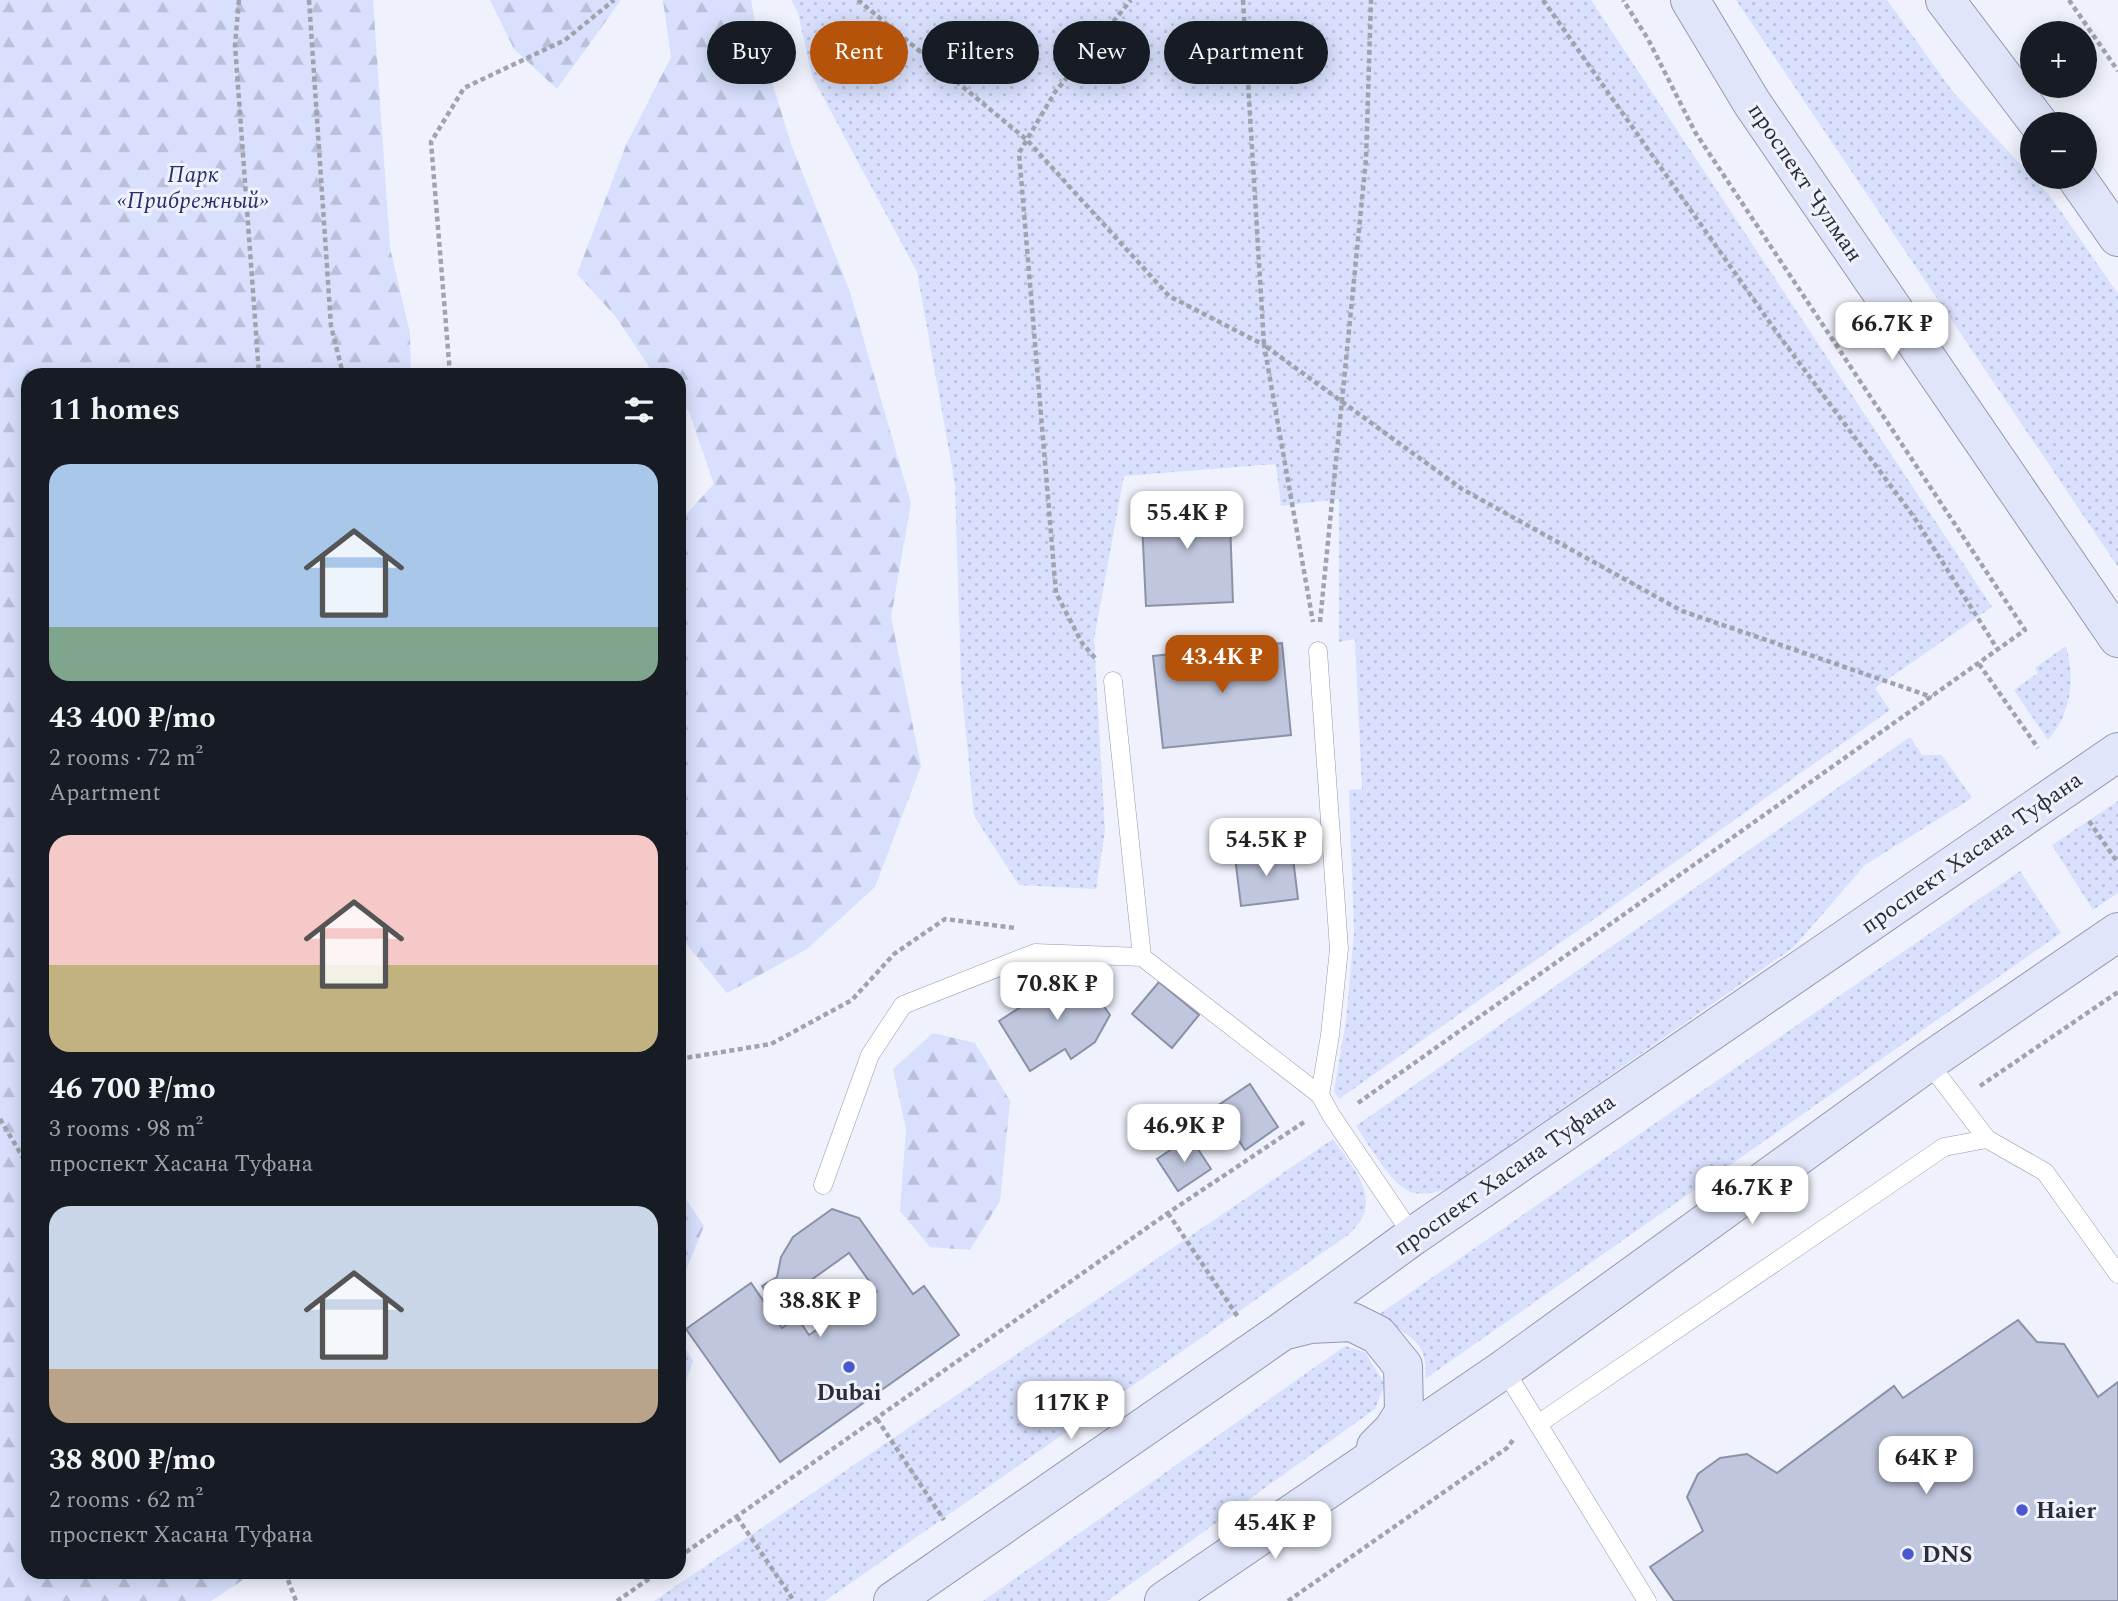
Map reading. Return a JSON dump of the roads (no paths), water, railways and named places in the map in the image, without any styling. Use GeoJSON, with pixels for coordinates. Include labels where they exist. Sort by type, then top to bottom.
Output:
{"type":"FeatureCollection","features":[{"type":"Feature","properties":{"kind":"street","name":"проспект Чулман"},"geometry":{"type":"LineString","coordinates":[[1689,0],[1759,114],[2118,638]]}},
{"type":"Feature","properties":{"kind":"street"},"geometry":{"type":"LineString","coordinates":[[1945,0],[2030,112]]}},
{"type":"Feature","properties":{"kind":"street"},"geometry":{"type":"LineString","coordinates":[[2084,189],[2118,237]]}},
{"type":"Feature","properties":{"kind":"street","name":"проспект Хасана Туфана"},"geometry":{"type":"LineString","coordinates":[[893,1601],[1272,1339],[1413,1236],[2118,752]]}},
{"type":"Feature","properties":{"kind":"street"},"geometry":{"type":"LineString","coordinates":[[1164,1601],[1504,1369],[1927,1062],[2118,932]]}},
{"type":"Feature","properties":{"kind":"street"},"geometry":{"type":"LineString","coordinates":[[1272,1339],[1310,1324],[1352,1322],[1378,1335],[1403,1366],[1404,1412],[1393,1430],[1353,1471]]}},
{"type":"Feature","properties":{"kind":"lane"},"geometry":{"type":"LineString","coordinates":[[1318,651],[1339,950],[1330,1035],[1320,1095]]}},
{"type":"Feature","properties":{"kind":"lane"},"geometry":{"type":"LineString","coordinates":[[1113,681],[1142,957]]}},
{"type":"Feature","properties":{"kind":"lane"},"geometry":{"type":"LineString","coordinates":[[823,1185],[870,1055],[903,1005],[1035,953],[1142,957],[1320,1095],[1413,1236]]}},
{"type":"Feature","properties":{"kind":"lane"},"geometry":{"type":"LineString","coordinates":[[1927,1062],[1987,1139],[2045,1172],[2118,1274]]}},
{"type":"Feature","properties":{"kind":"lane"},"geometry":{"type":"LineString","coordinates":[[1538,1424],[1944,1147],[1987,1139]]}},
{"type":"Feature","properties":{"kind":"lane"},"geometry":{"type":"LineString","coordinates":[[1504,1369],[1647,1601]]}},
{"type":"Feature","properties":{"kind":"place","name":"Dubai"},"geometry":{"type":"Point","coordinates":[849,1367]}},
{"type":"Feature","properties":{"kind":"place","name":"Haier"},"geometry":{"type":"Point","coordinates":[2022,1510]}},
{"type":"Feature","properties":{"kind":"place","name":"DNS"},"geometry":{"type":"Point","coordinates":[1908,1554]}},
{"type":"Feature","properties":{"kind":"park label","name":"Парк «Прибрежный»"},"geometry":{"type":"Point","coordinates":[193,187]}}]}
